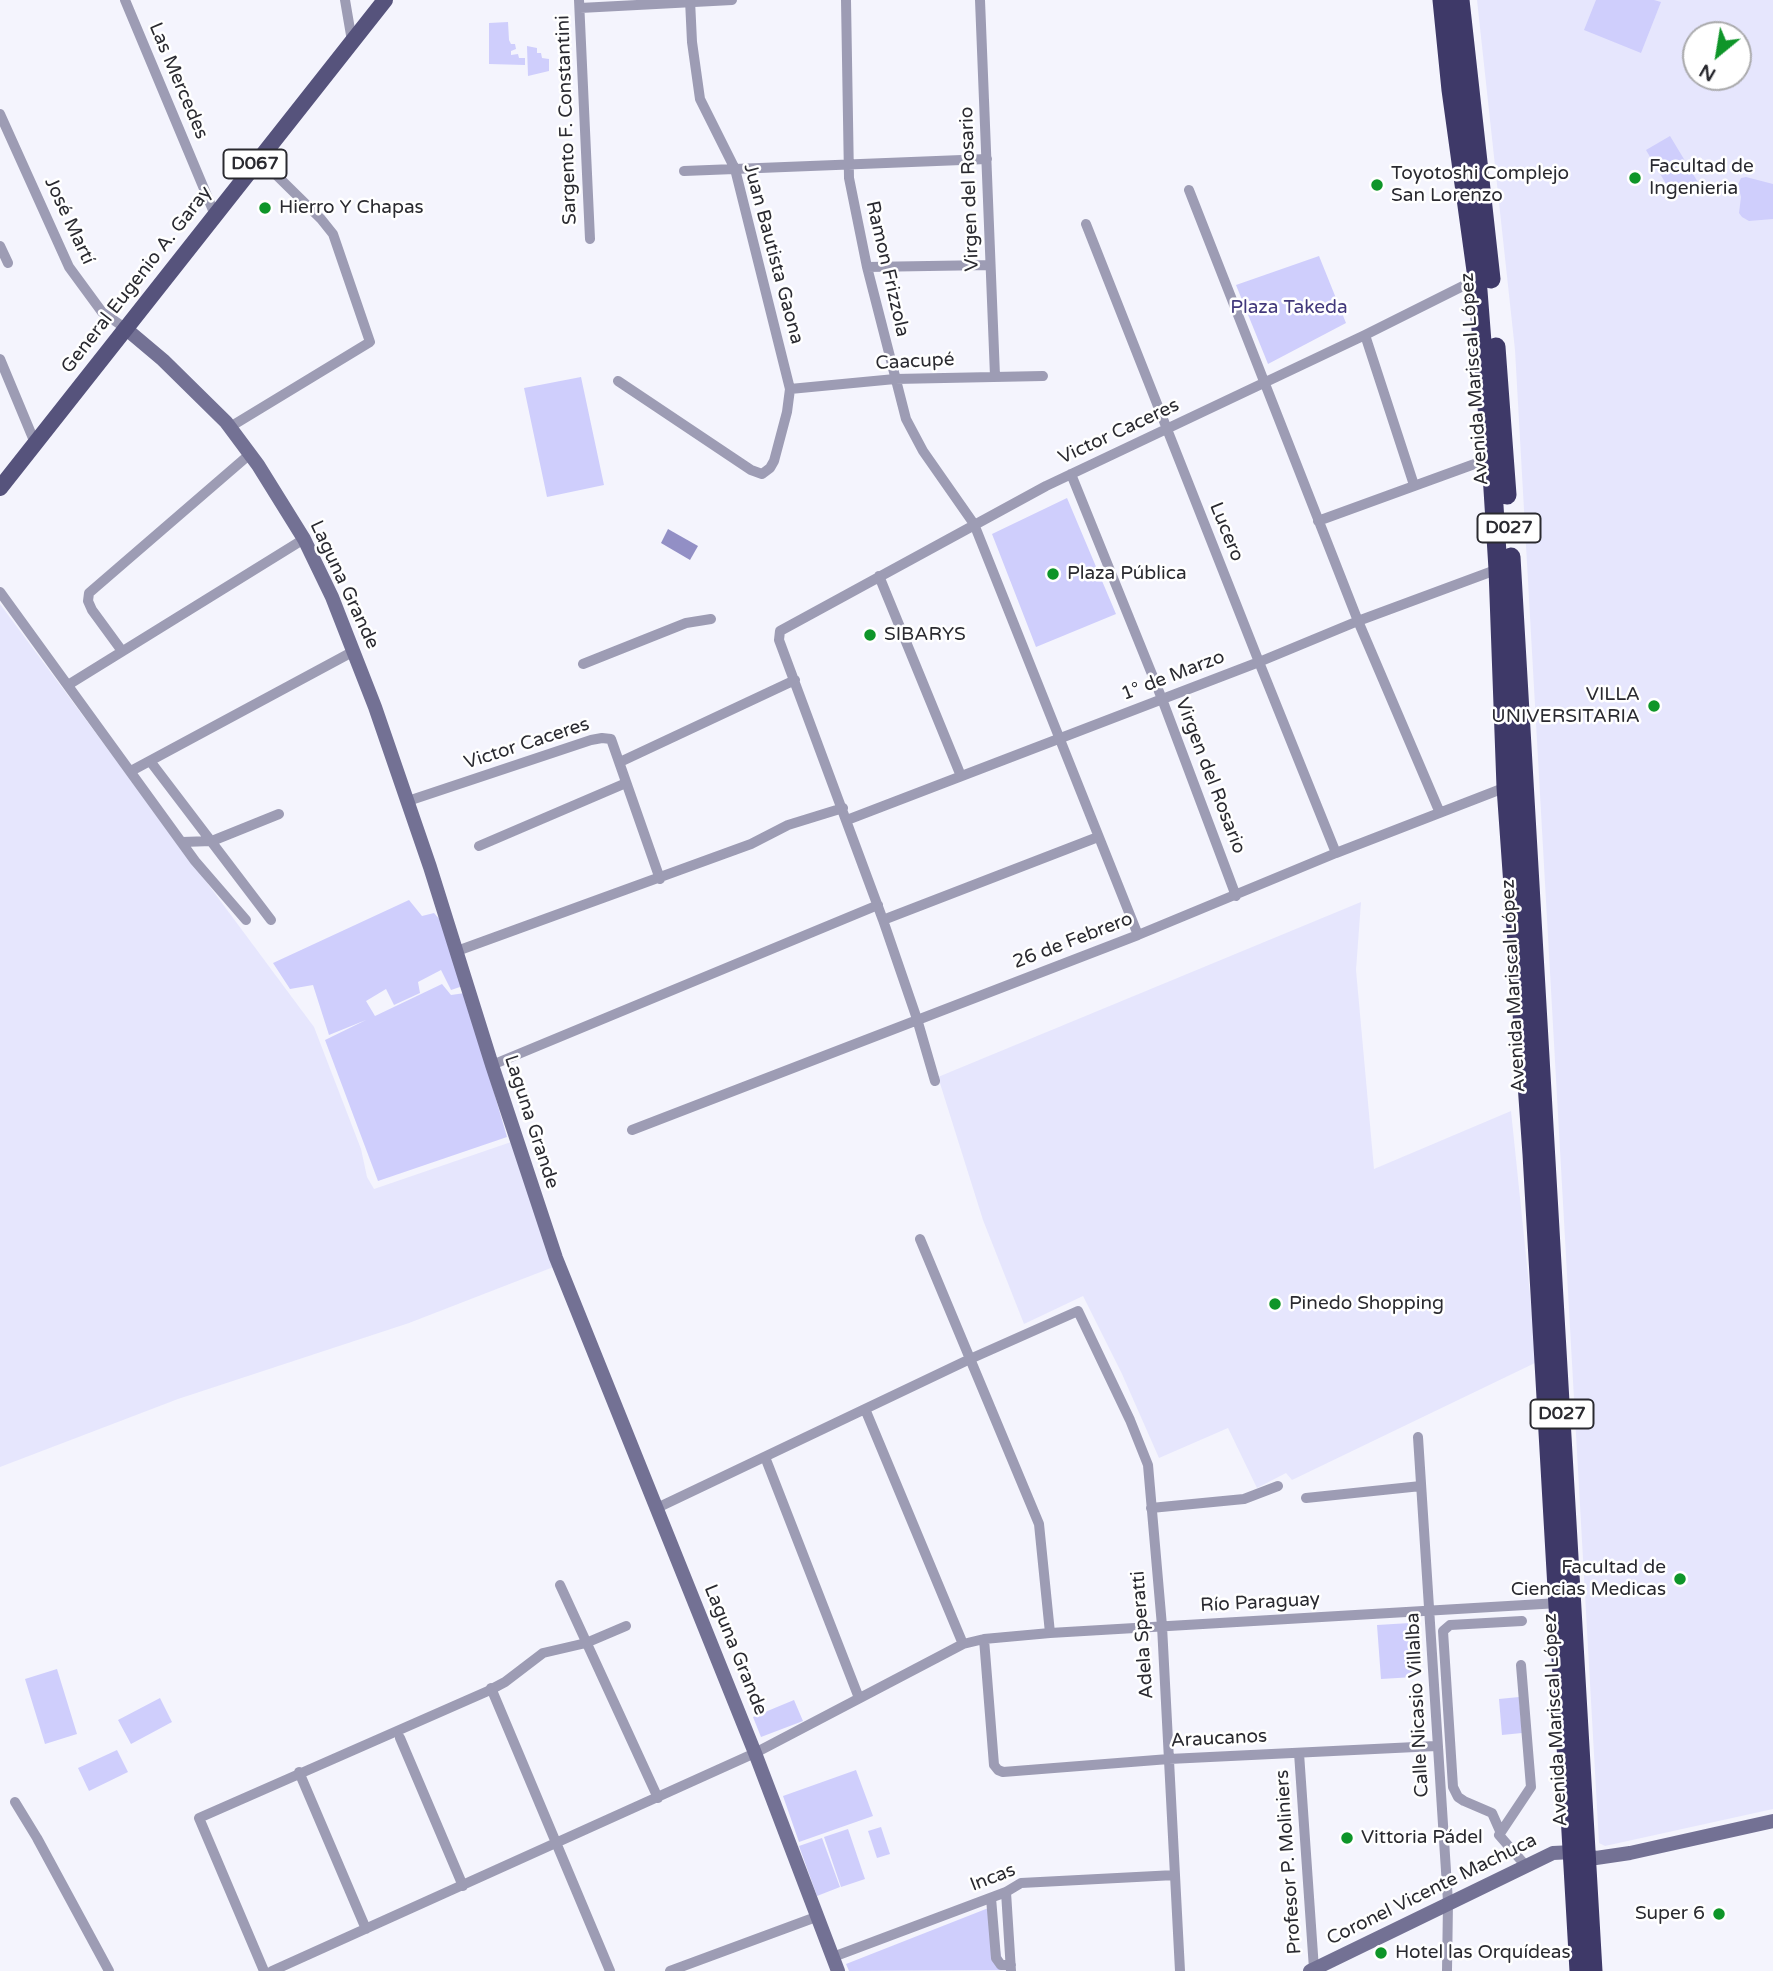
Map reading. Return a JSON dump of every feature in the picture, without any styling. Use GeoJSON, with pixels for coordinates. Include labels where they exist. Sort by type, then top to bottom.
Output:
{"type":"FeatureCollection","features":[{"type":"Feature","properties":{"kind":"highway","name":"D027"},"geometry":{"type":"LineString","coordinates":[[1442,0],[1451,90],[1484,277],[1491,458],[1505,568]]}},
{"type":"Feature","properties":{"kind":"highway","name":"Avenida Mariscal López"},"geometry":{"type":"LineString","coordinates":[[1460,0],[1505,568],[1515,784],[1580,1854],[1579,1971]]}},
{"type":"Feature","properties":{"kind":"highway","name":"D027"},"geometry":{"type":"LineString","coordinates":[[1515,784],[1534,1179],[1559,1603]]}},
{"type":"Feature","properties":{"kind":"highway"},"geometry":{"type":"LineString","coordinates":[[1532,1229],[1531,1189],[1534,1179]]}},
{"type":"Feature","properties":{"kind":"highway","name":"Avenida Mariscal López"},"geometry":{"type":"LineString","coordinates":[[1559,1603],[1580,1854],[1593,1971]]}},
{"type":"Feature","properties":{"kind":"main road","name":"General Eugenio A. Garay"},"geometry":{"type":"LineString","coordinates":[[0,488],[385,0]]}},
{"type":"Feature","properties":{"kind":"main road","name":"Laguna Grande"},"geometry":{"type":"LineString","coordinates":[[125,328],[198,393],[230,427],[250,454],[304,539],[354,651],[408,802],[556,1258],[755,1753],[836,1964]]}},
{"type":"Feature","properties":{"kind":"main road","name":"Coronel Vicente Machuca"},"geometry":{"type":"LineString","coordinates":[[1312,1970],[1553,1853],[1630,1853],[1773,1821]]}},
{"type":"Feature","properties":{"kind":"street","name":"Las Mercedes"},"geometry":{"type":"LineString","coordinates":[[125,0],[215,215]]}},
{"type":"Feature","properties":{"kind":"street"},"geometry":{"type":"LineString","coordinates":[[345,0],[352,41]]}},
{"type":"Feature","properties":{"kind":"street"},"geometry":{"type":"LineString","coordinates":[[580,4],[732,0]]}},
{"type":"Feature","properties":{"kind":"street","name":"Ramon Frizzola"},"geometry":{"type":"LineString","coordinates":[[846,0],[848,164],[856,222],[906,419],[923,451],[974,524],[1138,935]]}},
{"type":"Feature","properties":{"kind":"street","name":"Virgen del Rosario"},"geometry":{"type":"LineString","coordinates":[[980,0],[995,376]]}},
{"type":"Feature","properties":{"kind":"street","name":"Juan Bautista Gaona"},"geometry":{"type":"LineString","coordinates":[[618,381],[740,464],[762,474],[774,461],[790,389],[735,169],[700,99],[692,42],[690,1]]}},
{"type":"Feature","properties":{"kind":"street","name":"Sargento F. Constantini"},"geometry":{"type":"LineString","coordinates":[[580,4],[590,239]]}},
{"type":"Feature","properties":{"kind":"street","name":"José Martí"},"geometry":{"type":"LineString","coordinates":[[0,114],[69,267],[102,312],[125,328]]}},
{"type":"Feature","properties":{"kind":"street"},"geometry":{"type":"LineString","coordinates":[[230,427],[370,342],[333,234],[260,159]]}},
{"type":"Feature","properties":{"kind":"street"},"geometry":{"type":"LineString","coordinates":[[684,171],[987,159]]}},
{"type":"Feature","properties":{"kind":"street"},"geometry":{"type":"LineString","coordinates":[[1189,190],[1358,621],[1440,813]]}},
{"type":"Feature","properties":{"kind":"street","name":"Lucero"},"geometry":{"type":"LineString","coordinates":[[1086,224],[1336,853]]}},
{"type":"Feature","properties":{"kind":"street"},"geometry":{"type":"LineString","coordinates":[[0,246],[8,263]]}},
{"type":"Feature","properties":{"kind":"street"},"geometry":{"type":"LineString","coordinates":[[867,267],[990,265]]}},
{"type":"Feature","properties":{"kind":"street","name":"Victor Caceres"},"geometry":{"type":"LineString","coordinates":[[795,680],[779,640],[780,631],[785,626],[1071,474],[1484,277]]}},
{"type":"Feature","properties":{"kind":"street"},"geometry":{"type":"LineString","coordinates":[[1365,335],[1414,485]]}},
{"type":"Feature","properties":{"kind":"street"},"geometry":{"type":"LineString","coordinates":[[0,359],[35,443]]}},
{"type":"Feature","properties":{"kind":"street","name":"Caacupé"},"geometry":{"type":"LineString","coordinates":[[790,389],[895,379],[1043,376]]}},
{"type":"Feature","properties":{"kind":"street"},"geometry":{"type":"LineString","coordinates":[[122,651],[92,610],[87,597],[89,593],[250,454]]}},
{"type":"Feature","properties":{"kind":"street"},"geometry":{"type":"LineString","coordinates":[[1318,521],[1491,458]]}},
{"type":"Feature","properties":{"kind":"street","name":"Virgen del Rosario"},"geometry":{"type":"LineString","coordinates":[[1071,474],[1162,699],[1236,895]]}},
{"type":"Feature","properties":{"kind":"street"},"geometry":{"type":"LineString","coordinates":[[68,685],[304,539]]}},
{"type":"Feature","properties":{"kind":"street","name":"1° de Marzo"},"geometry":{"type":"LineString","coordinates":[[847,820],[1259,662],[1358,621],[1505,568]]}},
{"type":"Feature","properties":{"kind":"street"},"geometry":{"type":"LineString","coordinates":[[879,576],[961,776]]}},
{"type":"Feature","properties":{"kind":"street"},"geometry":{"type":"LineString","coordinates":[[0,592],[182,842],[246,920]]}},
{"type":"Feature","properties":{"kind":"street"},"geometry":{"type":"LineString","coordinates":[[583,664],[686,623],[711,619]]}},
{"type":"Feature","properties":{"kind":"street"},"geometry":{"type":"LineString","coordinates":[[131,771],[354,651]]}},
{"type":"Feature","properties":{"kind":"street"},"geometry":{"type":"LineString","coordinates":[[660,879],[620,762],[795,680],[878,905],[935,1081]]}},
{"type":"Feature","properties":{"kind":"street","name":"Victor Caceres"},"geometry":{"type":"LineString","coordinates":[[408,802],[591,740],[611,739],[620,762]]}},
{"type":"Feature","properties":{"kind":"street"},"geometry":{"type":"LineString","coordinates":[[150,761],[271,920]]}},
{"type":"Feature","properties":{"kind":"street"},"geometry":{"type":"LineString","coordinates":[[480,846],[626,783]]}},
{"type":"Feature","properties":{"kind":"street","name":"26 de Febrero"},"geometry":{"type":"LineString","coordinates":[[632,1130],[1138,935],[1336,853],[1515,784]]}},
{"type":"Feature","properties":{"kind":"street"},"geometry":{"type":"LineString","coordinates":[[457,951],[660,879],[751,844],[788,825],[843,808]]}},
{"type":"Feature","properties":{"kind":"street"},"geometry":{"type":"LineString","coordinates":[[182,842],[212,841],[279,814]]}},
{"type":"Feature","properties":{"kind":"street"},"geometry":{"type":"LineString","coordinates":[[883,920],[1098,837]]}},
{"type":"Feature","properties":{"kind":"street"},"geometry":{"type":"LineString","coordinates":[[492,1065],[878,905]]}},
{"type":"Feature","properties":{"kind":"street"},"geometry":{"type":"LineString","coordinates":[[920,1239],[1039,1524],[1050,1633]]}},
{"type":"Feature","properties":{"kind":"street","name":"Adela Speratti"},"geometry":{"type":"LineString","coordinates":[[970,1359],[1078,1311],[1133,1426],[1148,1465],[1162,1626],[1180,1971]]}},
{"type":"Feature","properties":{"kind":"street"},"geometry":{"type":"LineString","coordinates":[[657,1508],[970,1359]]}},
{"type":"Feature","properties":{"kind":"street"},"geometry":{"type":"LineString","coordinates":[[865,1409],[963,1644]]}},
{"type":"Feature","properties":{"kind":"street","name":"Calle Nicasio Villalba"},"geometry":{"type":"LineString","coordinates":[[1418,1437],[1448,1902],[1447,1971]]}},
{"type":"Feature","properties":{"kind":"street"},"geometry":{"type":"LineString","coordinates":[[765,1457],[859,1698]]}},
{"type":"Feature","properties":{"kind":"street"},"geometry":{"type":"LineString","coordinates":[[1151,1508],[1244,1499],[1278,1486]]}},
{"type":"Feature","properties":{"kind":"street"},"geometry":{"type":"LineString","coordinates":[[1306,1497],[1421,1486]]}},
{"type":"Feature","properties":{"kind":"street"},"geometry":{"type":"LineString","coordinates":[[560,1585],[658,1798]]}},
{"type":"Feature","properties":{"kind":"street","name":"Río Paraguay"},"geometry":{"type":"LineString","coordinates":[[272,1971],[755,1753],[963,1644],[984,1639],[1050,1633],[1559,1603]]}},
{"type":"Feature","properties":{"kind":"street"},"geometry":{"type":"LineString","coordinates":[[1522,1621],[1450,1625],[1443,1631],[1453,1787],[1458,1797],[1492,1813],[1500,1831],[1500,1838],[1518,1854],[1526,1866]]}},
{"type":"Feature","properties":{"kind":"street"},"geometry":{"type":"LineString","coordinates":[[264,1971],[200,1818],[505,1682],[543,1653],[586,1643],[626,1626]]}},
{"type":"Feature","properties":{"kind":"street","name":"Araucanos"},"geometry":{"type":"LineString","coordinates":[[984,1639],[994,1765],[1003,1772],[1169,1759],[1436,1746]]}},
{"type":"Feature","properties":{"kind":"street"},"geometry":{"type":"LineString","coordinates":[[1500,1831],[1531,1787],[1521,1665]]}},
{"type":"Feature","properties":{"kind":"street"},"geometry":{"type":"LineString","coordinates":[[491,1688],[610,1971]]}},
{"type":"Feature","properties":{"kind":"street"},"geometry":{"type":"LineString","coordinates":[[400,1738],[463,1886]]}},
{"type":"Feature","properties":{"kind":"street","name":"Profesor P. Moliniers"},"geometry":{"type":"LineString","coordinates":[[1299,1753],[1312,1970]]}},
{"type":"Feature","properties":{"kind":"street"},"geometry":{"type":"LineString","coordinates":[[299,1772],[366,1929]]}},
{"type":"Feature","properties":{"kind":"street"},"geometry":{"type":"LineString","coordinates":[[15,1802],[109,1971]]}},
{"type":"Feature","properties":{"kind":"street","name":"Incas"},"geometry":{"type":"LineString","coordinates":[[836,1964],[1006,1892],[1021,1882],[1175,1875]]}},
{"type":"Feature","properties":{"kind":"street"},"geometry":{"type":"LineString","coordinates":[[991,1898],[996,1958],[1001,1965],[1011,1968],[1006,1892]]}},
{"type":"Feature","properties":{"kind":"street"},"geometry":{"type":"LineString","coordinates":[[670,1971],[816,1917]]}},
{"type":"Feature","properties":{"kind":"shaded area","name":"VILLA UNIVERSITARIA"},"geometry":{"type":"Polygon","coordinates":[[[1477,0],[1773,0],[1773,1809],[1605,1846],[1599,1843],[1515,350],[1477,0]]]}},
{"type":"Feature","properties":{"kind":"shaded area"},"geometry":{"type":"Polygon","coordinates":[[[668,529],[698,546],[690,560],[661,543],[668,529]]]}},
{"type":"Feature","properties":{"kind":"shaded area"},"geometry":{"type":"Polygon","coordinates":[[[0,604],[314,1027],[361,1149],[367,1177],[374,1189],[517,1140],[556,1266],[409,1323],[178,1399],[0,1467],[0,604]]]}},
{"type":"Feature","properties":{"kind":"shaded area"},"geometry":{"type":"Polygon","coordinates":[[[1361,902],[1356,970],[1374,1169],[1511,1111],[1537,1362],[1292,1480],[1286,1473],[1257,1488],[1228,1428],[1159,1458],[1122,1374],[1083,1296],[1024,1324],[983,1220],[938,1077],[1361,902]]]}},
{"type":"Feature","properties":{"kind":"green space"},"geometry":{"type":"Polygon","coordinates":[[[1596,0],[1661,2],[1641,53],[1584,30],[1596,0]]]}},
{"type":"Feature","properties":{"kind":"green space"},"geometry":{"type":"Polygon","coordinates":[[[508,22],[509,40],[511,44],[515,44],[516,49],[511,51],[511,55],[518,54],[519,58],[525,58],[525,65],[489,64],[489,23],[508,22]]]}},
{"type":"Feature","properties":{"kind":"green space"},"geometry":{"type":"Polygon","coordinates":[[[527,46],[537,48],[537,53],[541,53],[542,58],[549,59],[549,71],[528,76],[527,46]]]}},
{"type":"Feature","properties":{"kind":"green space"},"geometry":{"type":"Polygon","coordinates":[[[1670,136],[1699,184],[1675,199],[1646,150],[1670,136]]]}},
{"type":"Feature","properties":{"kind":"green space"},"geometry":{"type":"Polygon","coordinates":[[[1741,178],[1773,184],[1773,219],[1749,221],[1739,213],[1741,197],[1738,185],[1741,178]]]}},
{"type":"Feature","properties":{"kind":"green space","name":"Plaza Takeda"},"geometry":{"type":"Polygon","coordinates":[[[1319,256],[1346,323],[1268,364],[1236,285],[1319,256]]]}},
{"type":"Feature","properties":{"kind":"green space"},"geometry":{"type":"Polygon","coordinates":[[[581,377],[604,485],[547,497],[524,388],[581,377]]]}},
{"type":"Feature","properties":{"kind":"green space","name":"Plaza Pública"},"geometry":{"type":"Polygon","coordinates":[[[1067,498],[1116,614],[1036,647],[992,534],[1067,498]]]}},
{"type":"Feature","properties":{"kind":"green space"},"geometry":{"type":"Polygon","coordinates":[[[409,900],[422,916],[434,913],[443,923],[463,986],[451,990],[441,970],[418,982],[420,993],[394,1005],[386,989],[366,1001],[375,1016],[442,984],[451,995],[465,993],[507,1137],[378,1181],[325,1040],[366,1020],[329,1035],[313,985],[290,989],[273,963],[409,900]]]}},
{"type":"Feature","properties":{"kind":"green space"},"geometry":{"type":"Polygon","coordinates":[[[1410,1623],[1414,1677],[1381,1679],[1377,1625],[1410,1623]]]}},
{"type":"Feature","properties":{"kind":"green space"},"geometry":{"type":"Polygon","coordinates":[[[57,1669],[77,1734],[45,1744],[25,1679],[57,1669]]]}},
{"type":"Feature","properties":{"kind":"green space"},"geometry":{"type":"Polygon","coordinates":[[[1519,1697],[1522,1733],[1502,1735],[1499,1699],[1519,1697]]]}},
{"type":"Feature","properties":{"kind":"green space"},"geometry":{"type":"Polygon","coordinates":[[[160,1698],[172,1722],[131,1744],[118,1720],[160,1698]]]}},
{"type":"Feature","properties":{"kind":"green space"},"geometry":{"type":"Polygon","coordinates":[[[794,1700],[803,1721],[761,1737],[753,1717],[794,1700]]]}},
{"type":"Feature","properties":{"kind":"green space"},"geometry":{"type":"Polygon","coordinates":[[[117,1750],[128,1772],[89,1791],[78,1768],[117,1750]]]}},
{"type":"Feature","properties":{"kind":"green space"},"geometry":{"type":"Polygon","coordinates":[[[856,1770],[873,1816],[799,1842],[783,1796],[856,1770]]]}},
{"type":"Feature","properties":{"kind":"green space"},"geometry":{"type":"Polygon","coordinates":[[[881,1827],[890,1854],[877,1858],[868,1831],[881,1827]]]}},
{"type":"Feature","properties":{"kind":"green space"},"geometry":{"type":"Polygon","coordinates":[[[848,1829],[865,1879],[841,1887],[824,1837],[848,1829]]]}},
{"type":"Feature","properties":{"kind":"green space"},"geometry":{"type":"Polygon","coordinates":[[[822,1838],[840,1887],[817,1896],[799,1846],[822,1838]]]}},
{"type":"Feature","properties":{"kind":"green space"},"geometry":{"type":"Polygon","coordinates":[[[991,1907],[1004,1970],[849,1971],[846,1964],[991,1907]]]}},
{"type":"Feature","properties":{"kind":"place","name":"Facultad de Ingenieria"},"geometry":{"type":"Point","coordinates":[1635,178]}},
{"type":"Feature","properties":{"kind":"place","name":"Toyotoshi Complejo San Lorenzo"},"geometry":{"type":"Point","coordinates":[1377,185]}},
{"type":"Feature","properties":{"kind":"place","name":"Hierro Y Chapas"},"geometry":{"type":"Point","coordinates":[265,208]}},
{"type":"Feature","properties":{"kind":"place","name":"Plaza Pública"},"geometry":{"type":"Point","coordinates":[1053,574]}},
{"type":"Feature","properties":{"kind":"place","name":"SIBARYS"},"geometry":{"type":"Point","coordinates":[870,635]}},
{"type":"Feature","properties":{"kind":"place","name":"VILLA UNIVERSITARIA"},"geometry":{"type":"Point","coordinates":[1654,706]}},
{"type":"Feature","properties":{"kind":"place","name":"Pinedo Shopping"},"geometry":{"type":"Point","coordinates":[1275,1304]}},
{"type":"Feature","properties":{"kind":"place","name":"Facultad de Ciencias Medicas"},"geometry":{"type":"Point","coordinates":[1680,1579]}},
{"type":"Feature","properties":{"kind":"place","name":"Vittoria Pádel"},"geometry":{"type":"Point","coordinates":[1347,1838]}},
{"type":"Feature","properties":{"kind":"place","name":"Super 6"},"geometry":{"type":"Point","coordinates":[1719,1914]}},
{"type":"Feature","properties":{"kind":"place","name":"Hotel las Orquídeas"},"geometry":{"type":"Point","coordinates":[1381,1953]}}]}
